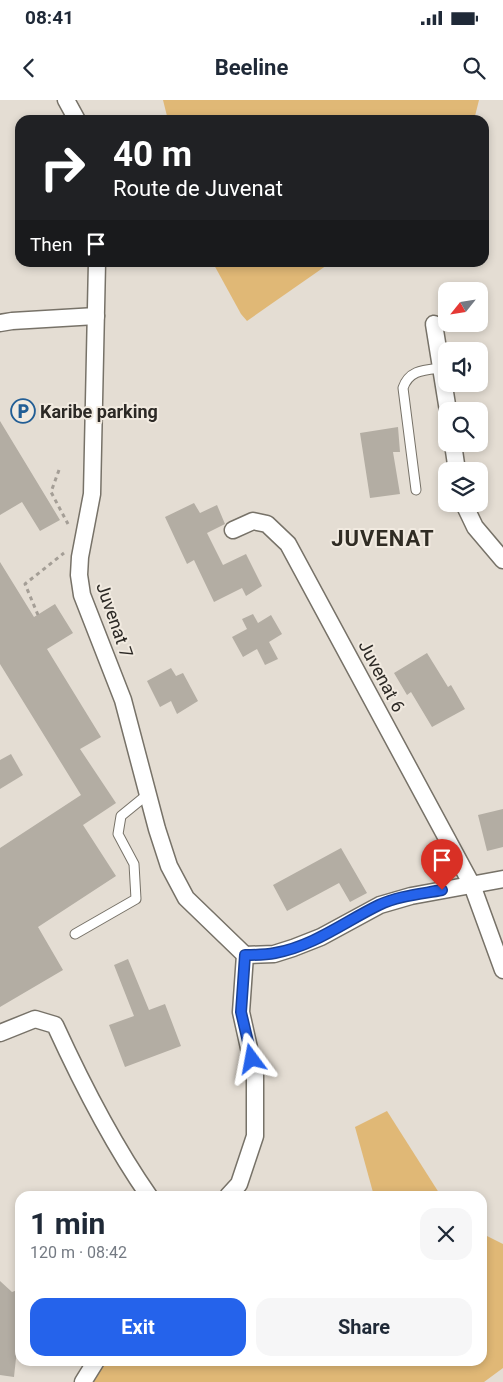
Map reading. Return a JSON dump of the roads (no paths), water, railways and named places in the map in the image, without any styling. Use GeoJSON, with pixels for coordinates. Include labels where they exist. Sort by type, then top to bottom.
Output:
{"type":"FeatureCollection","features":[{"type":"Feature","properties":{"kind":"street"},"geometry":{"type":"LineString","coordinates":[[66,100],[74,115]]}},
{"type":"Feature","properties":{"kind":"street","name":"Juvenat 7"},"geometry":{"type":"LineString","coordinates":[[97,267],[92,494],[80,557],[79,575],[82,595],[123,700],[169,866],[186,898],[245,955]]}},
{"type":"Feature","properties":{"kind":"street"},"geometry":{"type":"LineString","coordinates":[[0,323],[96,316]]}},
{"type":"Feature","properties":{"kind":"street"},"geometry":{"type":"LineString","coordinates":[[434,324],[438,349]]}},
{"type":"Feature","properties":{"kind":"street"},"geometry":{"type":"LineString","coordinates":[[468,512],[475,527],[503,560]]}},
{"type":"Feature","properties":{"kind":"street","name":"Juvenat 6"},"geometry":{"type":"LineString","coordinates":[[233,530],[252,521],[267,524],[288,544],[472,885],[503,970]]}},
{"type":"Feature","properties":{"kind":"street"},"geometry":{"type":"LineString","coordinates":[[233,1191],[239,1184],[255,1136],[256,1075],[241,1012],[245,955],[274,954],[293,948],[321,937],[380,905],[411,896],[503,879]]}},
{"type":"Feature","properties":{"kind":"street"},"geometry":{"type":"LineString","coordinates":[[0,1033],[35,1018],[55,1025],[71,1061],[126,1162],[146,1191]]}},
{"type":"Feature","properties":{"kind":"street"},"geometry":{"type":"LineString","coordinates":[[82,1382],[93,1366]]}},
{"type":"Feature","properties":{"kind":"lane"},"geometry":{"type":"LineString","coordinates":[[416,490],[403,388],[405,382],[412,374],[421,370],[438,368]]}},
{"type":"Feature","properties":{"kind":"lane"},"geometry":{"type":"LineString","coordinates":[[75,934],[136,899],[134,864],[118,834],[122,816],[148,794]]}},
{"type":"Feature","properties":{"kind":"place","name":"Karibe parking"},"geometry":{"type":"Point","coordinates":[23,411]}},
{"type":"Feature","properties":{"kind":"district","name":"JUVENAT"},"geometry":{"type":"Point","coordinates":[383,538]}}]}
